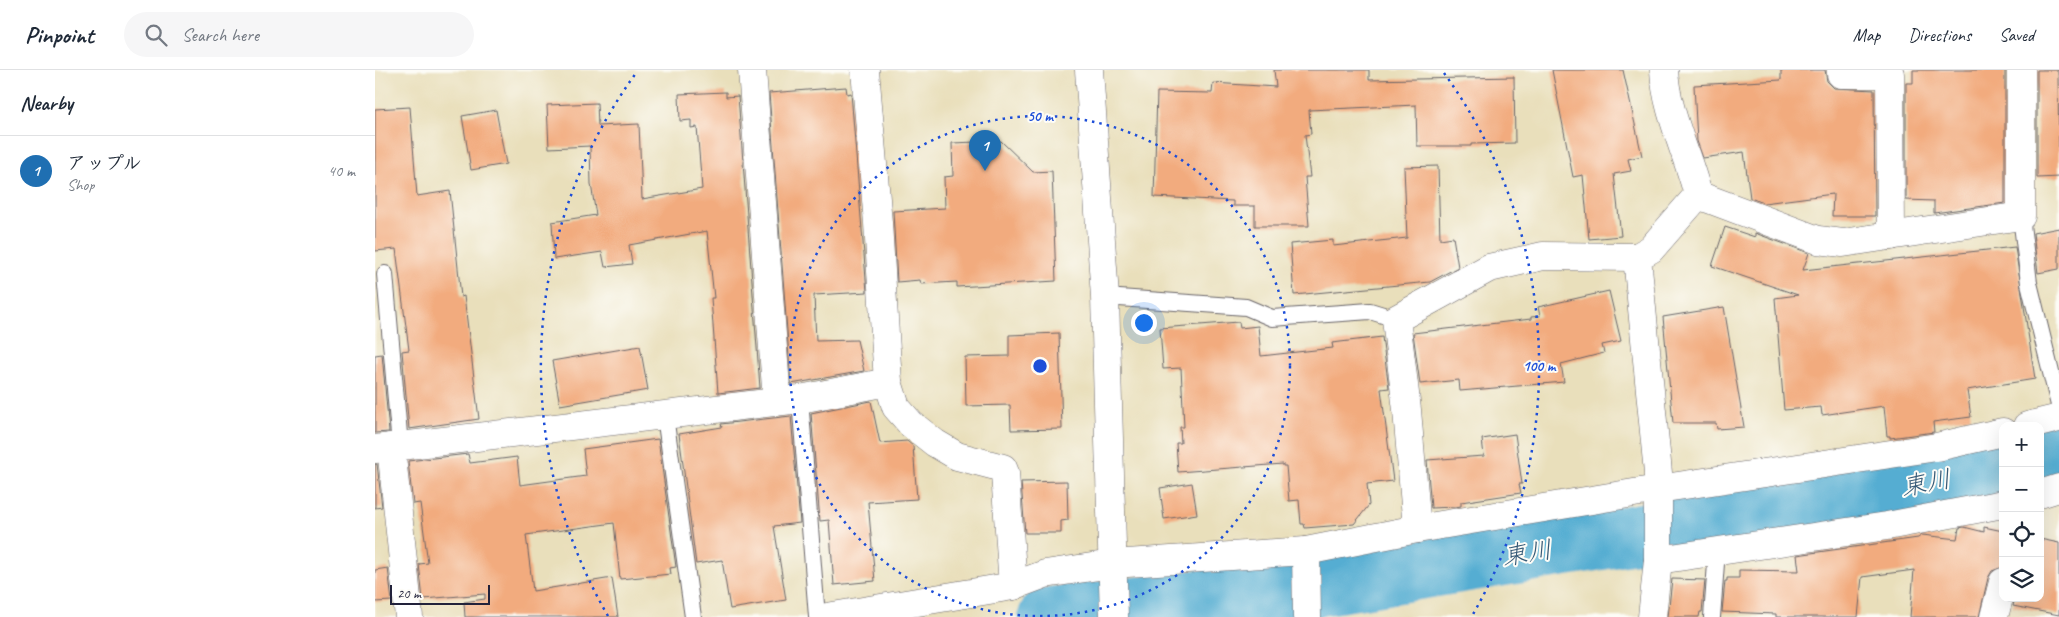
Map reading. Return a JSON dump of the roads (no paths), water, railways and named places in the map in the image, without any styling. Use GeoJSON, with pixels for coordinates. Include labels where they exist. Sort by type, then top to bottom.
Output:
{"type":"FeatureCollection","features":[{"type":"Feature","properties":{"kind":"street"},"geometry":{"type":"LineString","coordinates":[[752,70],[789,400]]}},
{"type":"Feature","properties":{"kind":"street"},"geometry":{"type":"LineString","coordinates":[[865,70],[878,223],[888,382],[897,407],[911,424],[935,443],[957,456],[1003,468],[1005,473],[1013,586]]}},
{"type":"Feature","properties":{"kind":"street"},"geometry":{"type":"LineString","coordinates":[[1089,70],[1105,297],[1114,617]]}},
{"type":"Feature","properties":{"kind":"street"},"geometry":{"type":"LineString","coordinates":[[1664,70],[1665,88],[1698,195]]}},
{"type":"Feature","properties":{"kind":"street"},"geometry":{"type":"LineString","coordinates":[[1841,70],[1841,74],[1890,74],[1891,236]]}},
{"type":"Feature","properties":{"kind":"street"},"geometry":{"type":"LineString","coordinates":[[1698,195],[1818,240],[1843,243],[2021,216],[2021,70]]}},
{"type":"Feature","properties":{"kind":"street"},"geometry":{"type":"LineString","coordinates":[[1417,529],[1407,410],[1396,319],[1489,268],[1543,256],[1637,257],[1651,250],[1698,195]]}},
{"type":"Feature","properties":{"kind":"street"},"geometry":{"type":"LineString","coordinates":[[1637,257],[1657,498],[1658,553],[1652,617]]}},
{"type":"Feature","properties":{"kind":"street"},"geometry":{"type":"LineString","coordinates":[[409,617],[389,447],[789,400],[888,382]]}},
{"type":"Feature","properties":{"kind":"street"},"geometry":{"type":"LineString","coordinates":[[2043,422],[2059,418]]}},
{"type":"Feature","properties":{"kind":"street"},"geometry":{"type":"LineString","coordinates":[[827,617],[1013,586],[1045,574],[1112,576],[1306,557],[1417,529],[1657,498],[1928,449],[1999,433]]}},
{"type":"Feature","properties":{"kind":"street"},"geometry":{"type":"LineString","coordinates":[[2044,493],[2059,488]]}},
{"type":"Feature","properties":{"kind":"street"},"geometry":{"type":"LineString","coordinates":[[1658,553],[1717,550],[1887,526],[1999,505]]}},
{"type":"Feature","properties":{"kind":"street"},"geometry":{"type":"LineString","coordinates":[[1306,557],[1307,611]]}},
{"type":"Feature","properties":{"kind":"street"},"geometry":{"type":"LineString","coordinates":[[1995,617],[1999,600]]}},
{"type":"Feature","properties":{"kind":"lane"},"geometry":{"type":"LineString","coordinates":[[2021,216],[2029,283],[2059,405]]}},
{"type":"Feature","properties":{"kind":"lane"},"geometry":{"type":"LineString","coordinates":[[385,274],[389,447]]}},
{"type":"Feature","properties":{"kind":"lane"},"geometry":{"type":"LineString","coordinates":[[1105,297],[1246,306],[1272,318],[1370,311],[1396,319]]}},
{"type":"Feature","properties":{"kind":"lane"},"geometry":{"type":"LineString","coordinates":[[789,400],[817,617]]}},
{"type":"Feature","properties":{"kind":"lane"},"geometry":{"type":"LineString","coordinates":[[665,416],[693,617]]}},
{"type":"Feature","properties":{"kind":"lane"},"geometry":{"type":"LineString","coordinates":[[1712,617],[1717,550]]}},
{"type":"Feature","properties":{"kind":"waterway","name":"東川"},"geometry":{"type":"LineString","coordinates":[[2044,453],[2059,449]]}},
{"type":"Feature","properties":{"kind":"waterway","name":"東川"},"geometry":{"type":"LineString","coordinates":[[1048,617],[1236,595],[1283,592],[1602,540],[1974,473],[1999,466]]}},
{"type":"Feature","properties":{"kind":"place","name":"アップル"},"geometry":{"type":"Point","coordinates":[985,171]}}]}
